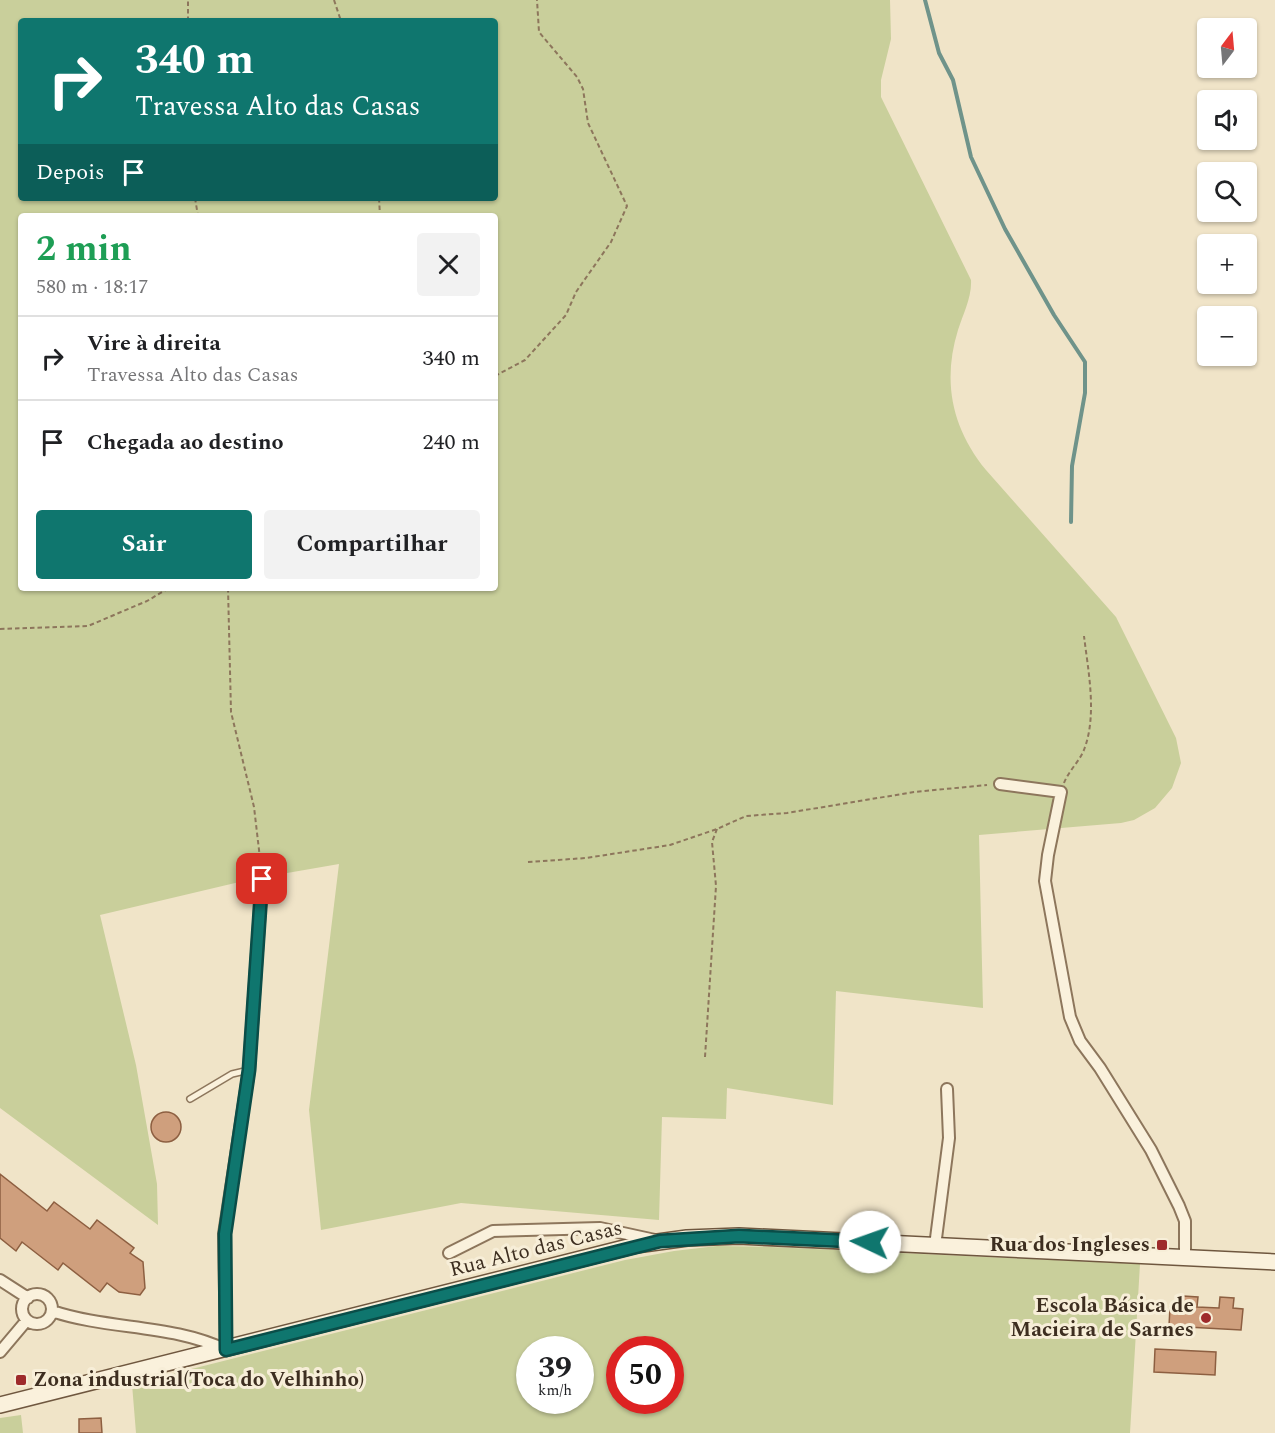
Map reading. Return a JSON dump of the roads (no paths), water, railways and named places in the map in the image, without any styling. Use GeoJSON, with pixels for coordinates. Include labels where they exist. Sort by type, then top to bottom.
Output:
{"type":"FeatureCollection","features":[{"type":"Feature","properties":{"kind":"main road","name":"Rua Alto das Casas"},"geometry":{"type":"LineString","coordinates":[[0,1405],[660,1241],[739,1236],[1275,1262]]}},
{"type":"Feature","properties":{"kind":"street"},"geometry":{"type":"LineString","coordinates":[[1000,784],[1061,792],[1048,855],[1046,881],[1070,1017],[1080,1041],[1100,1068],[1152,1150],[1179,1206],[1185,1221],[1185,1257]]}},
{"type":"Feature","properties":{"kind":"street"},"geometry":{"type":"LineString","coordinates":[[52,1311],[79,1320],[206,1340],[226,1350],[225,1234],[249,1070],[262,879]]}},
{"type":"Feature","properties":{"kind":"street"},"geometry":{"type":"LineString","coordinates":[[935,1246],[949,1138],[947,1089]]}},
{"type":"Feature","properties":{"kind":"street"},"geometry":{"type":"LineString","coordinates":[[449,1253],[493,1231],[545,1228],[600,1228],[660,1241]]}},
{"type":"Feature","properties":{"kind":"street"},"geometry":{"type":"LineString","coordinates":[[0,1280],[28,1298],[43,1295],[50,1302],[52,1311],[48,1320],[40,1324],[27,1320]]}},
{"type":"Feature","properties":{"kind":"street"},"geometry":{"type":"LineString","coordinates":[[27,1320],[23,1306],[28,1298]]}},
{"type":"Feature","properties":{"kind":"street"},"geometry":{"type":"LineString","coordinates":[[0,1352],[27,1320]]}},
{"type":"Feature","properties":{"kind":"lane"},"geometry":{"type":"LineString","coordinates":[[190,1099],[232,1074],[249,1070]]}},
{"type":"Feature","properties":{"kind":"waterway"},"geometry":{"type":"LineString","coordinates":[[925,0],[939,53],[953,80],[971,157],[1005,229],[1054,315],[1085,362],[1085,393],[1072,466],[1071,522]]}},
{"type":"Feature","properties":{"kind":"place","name":"Rua dos Ingleses"},"geometry":{"type":"Point","coordinates":[1162,1245]}},
{"type":"Feature","properties":{"kind":"place","name":"Escola Básica de Macieira de Sarnes"},"geometry":{"type":"Point","coordinates":[1206,1318]}},
{"type":"Feature","properties":{"kind":"place","name":"Zona industrial(Toca do Velhinho)"},"geometry":{"type":"Point","coordinates":[21,1380]}}]}
